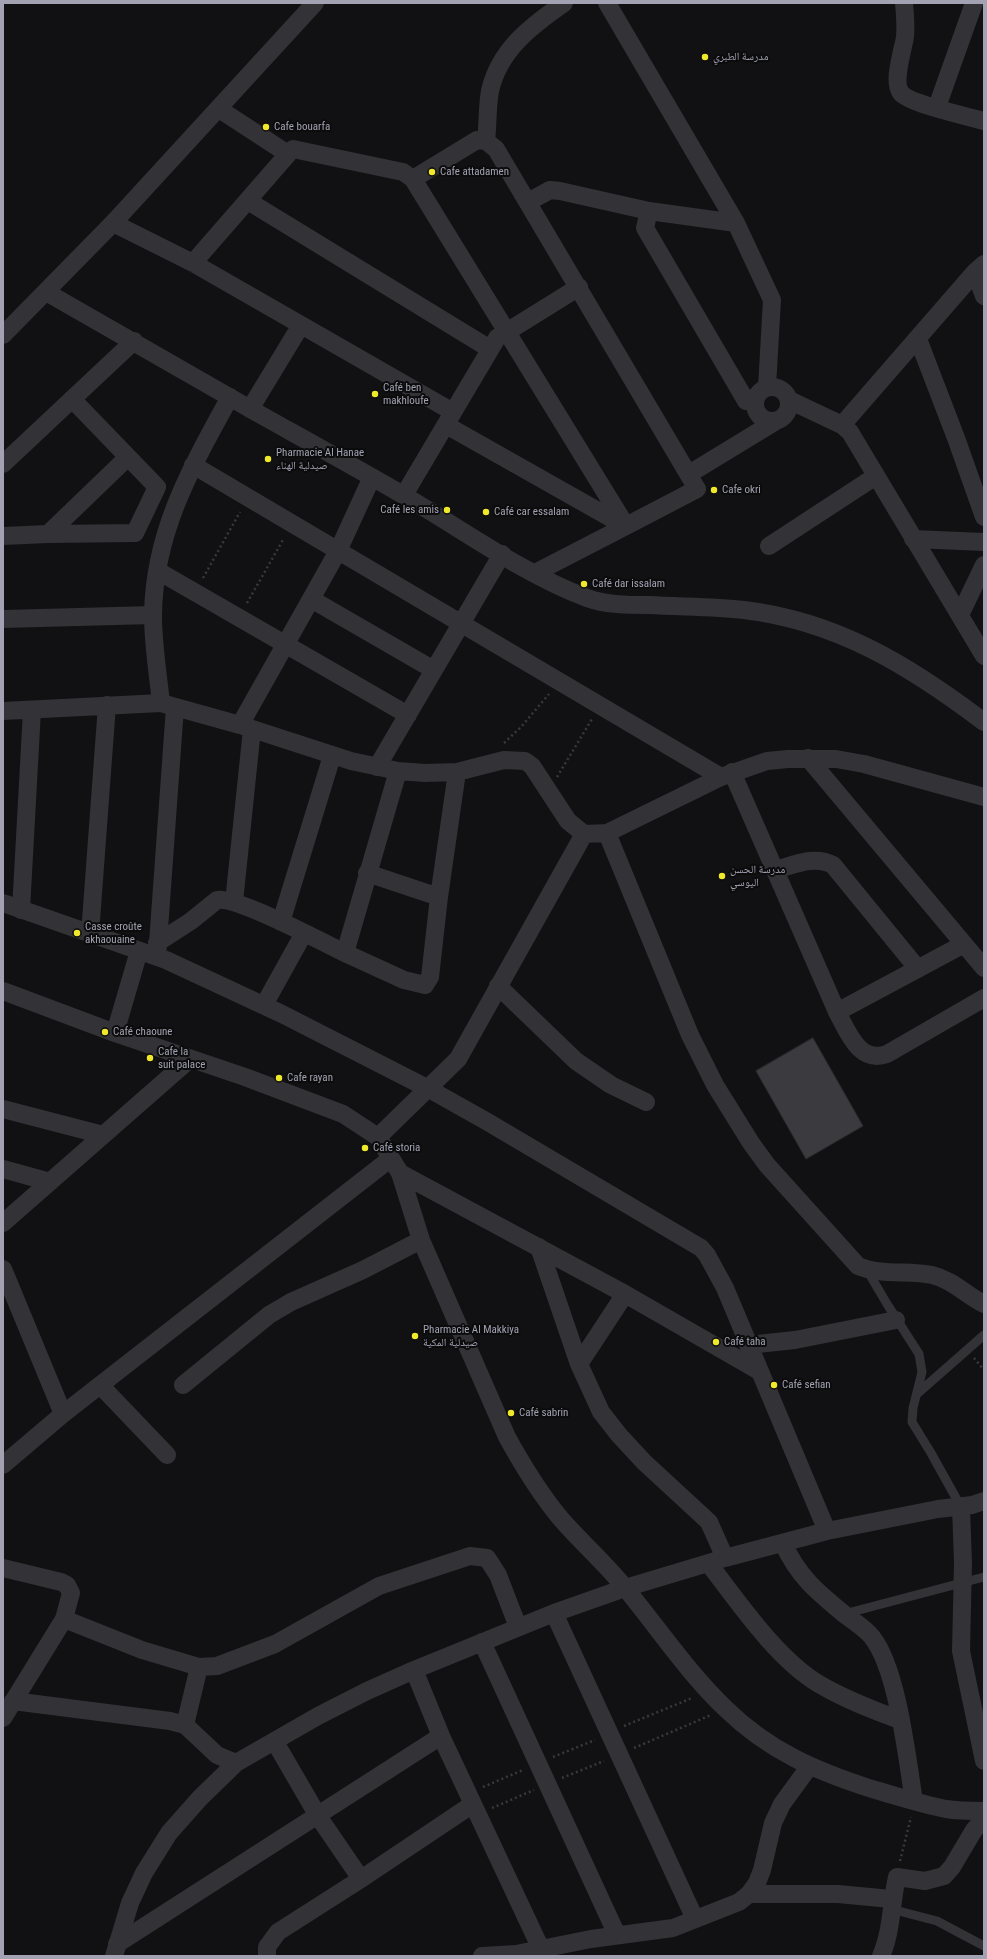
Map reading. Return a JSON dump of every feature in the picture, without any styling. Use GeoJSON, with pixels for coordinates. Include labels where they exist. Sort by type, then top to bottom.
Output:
{"type":"FeatureCollection","features":[{"type":"Feature","properties":{"kind":"street"},"geometry":{"type":"LineString","coordinates":[[3,335],[113,224],[315,3]]}},
{"type":"Feature","properties":{"kind":"street"},"geometry":{"type":"LineString","coordinates":[[486,141],[490,91],[504,57],[530,26],[564,3]]}},
{"type":"Feature","properties":{"kind":"street"},"geometry":{"type":"LineString","coordinates":[[607,3],[736,223],[772,300],[767,387]]}},
{"type":"Feature","properties":{"kind":"street"},"geometry":{"type":"LineString","coordinates":[[904,3],[905,36],[900,57],[898,85],[900,92],[904,97],[984,121]]}},
{"type":"Feature","properties":{"kind":"street"},"geometry":{"type":"LineString","coordinates":[[937,107],[974,3]]}},
{"type":"Feature","properties":{"kind":"street"},"geometry":{"type":"LineString","coordinates":[[219,109],[288,154]]}},
{"type":"Feature","properties":{"kind":"street"},"geometry":{"type":"LineString","coordinates":[[413,179],[470,142],[477,140],[486,141],[496,149],[579,287],[697,489],[535,573]]}},
{"type":"Feature","properties":{"kind":"street"},"geometry":{"type":"LineString","coordinates":[[193,263],[293,149],[403,172],[413,179],[626,526]]}},
{"type":"Feature","properties":{"kind":"street"},"geometry":{"type":"LineString","coordinates":[[528,202],[550,190],[649,211],[736,223]]}},
{"type":"Feature","properties":{"kind":"street"},"geometry":{"type":"LineString","coordinates":[[248,201],[490,349]]}},
{"type":"Feature","properties":{"kind":"street"},"geometry":{"type":"LineString","coordinates":[[649,211],[644,228],[746,401],[754,401]]}},
{"type":"Feature","properties":{"kind":"street"},"geometry":{"type":"LineString","coordinates":[[113,224],[193,263],[301,324],[449,418],[626,526]]}},
{"type":"Feature","properties":{"kind":"street"},"geometry":{"type":"LineString","coordinates":[[980,268],[984,296]]}},
{"type":"Feature","properties":{"kind":"street"},"geometry":{"type":"LineString","coordinates":[[842,425],[980,268]]}},
{"type":"Feature","properties":{"kind":"street"},"geometry":{"type":"LineString","coordinates":[[404,495],[497,338],[579,287]]}},
{"type":"Feature","properties":{"kind":"street"},"geometry":{"type":"LineString","coordinates":[[46,292],[404,495],[535,573],[590,599],[622,604],[744,610],[788,619],[826,630],[870,648],[894,660],[921,676],[984,722]]}},
{"type":"Feature","properties":{"kind":"street"},"geometry":{"type":"LineString","coordinates":[[250,409],[301,324]]}},
{"type":"Feature","properties":{"kind":"street"},"geometry":{"type":"LineString","coordinates":[[918,339],[956,438],[984,517]]}},
{"type":"Feature","properties":{"kind":"street"},"geometry":{"type":"LineString","coordinates":[[3,464],[134,341]]}},
{"type":"Feature","properties":{"kind":"street"},"geometry":{"type":"LineString","coordinates":[[779,420],[766,421],[758,415],[754,406],[754,401],[757,395],[767,387],[778,388],[796,403],[842,425],[850,432],[984,656]]}},
{"type":"Feature","properties":{"kind":"street"},"geometry":{"type":"LineString","coordinates":[[157,950],[168,705],[153,615],[158,571],[165,537],[177,501],[193,465],[230,397]]}},
{"type":"Feature","properties":{"kind":"street"},"geometry":{"type":"LineString","coordinates":[[3,536],[135,533],[156,487],[72,399]]}},
{"type":"Feature","properties":{"kind":"street"},"geometry":{"type":"LineString","coordinates":[[688,474],[779,420],[796,403]]}},
{"type":"Feature","properties":{"kind":"street"},"geometry":{"type":"LineString","coordinates":[[48,534],[128,457]]}},
{"type":"Feature","properties":{"kind":"street"},"geometry":{"type":"LineString","coordinates":[[193,465],[462,622],[600,705],[726,775],[775,870],[837,1012],[856,1046],[866,1054],[877,1057],[887,1054],[984,998]]}},
{"type":"Feature","properties":{"kind":"street"},"geometry":{"type":"LineString","coordinates":[[769,546],[876,476]]}},
{"type":"Feature","properties":{"kind":"street"},"geometry":{"type":"LineString","coordinates":[[234,902],[246,727],[287,644],[338,551],[372,477]]}},
{"type":"Feature","properties":{"kind":"street"},"geometry":{"type":"LineString","coordinates":[[913,539],[984,542]]}},
{"type":"Feature","properties":{"kind":"street"},"geometry":{"type":"LineString","coordinates":[[377,767],[502,554]]}},
{"type":"Feature","properties":{"kind":"street"},"geometry":{"type":"LineString","coordinates":[[960,616],[984,565]]}},
{"type":"Feature","properties":{"kind":"street"},"geometry":{"type":"LineString","coordinates":[[158,571],[408,715]]}},
{"type":"Feature","properties":{"kind":"street"},"geometry":{"type":"LineString","coordinates":[[311,599],[434,670]]}},
{"type":"Feature","properties":{"kind":"street"},"geometry":{"type":"LineString","coordinates":[[3,620],[153,615]]}},
{"type":"Feature","properties":{"kind":"street"},"geometry":{"type":"LineString","coordinates":[[90,934],[107,705]]}},
{"type":"Feature","properties":{"kind":"street"},"geometry":{"type":"LineString","coordinates":[[3,711],[107,705],[168,705],[246,727],[332,756],[398,771],[425,773],[457,772],[504,760],[525,761],[532,766],[568,821],[584,834],[608,833],[726,775],[767,762],[808,758],[836,759],[864,764],[984,797]]}},
{"type":"Feature","properties":{"kind":"street"},"geometry":{"type":"LineString","coordinates":[[21,910],[32,710]]}},
{"type":"Feature","properties":{"kind":"street"},"geometry":{"type":"LineString","coordinates":[[281,922],[332,756]]}},
{"type":"Feature","properties":{"kind":"street"},"geometry":{"type":"LineString","coordinates":[[808,758],[984,968]]}},
{"type":"Feature","properties":{"kind":"street"},"geometry":{"type":"LineString","coordinates":[[345,953],[367,873],[398,771]]}},
{"type":"Feature","properties":{"kind":"street"},"geometry":{"type":"LineString","coordinates":[[157,950],[217,900],[226,899],[281,922],[404,980],[418,985],[425,985],[430,977],[439,897],[457,772]]}},
{"type":"Feature","properties":{"kind":"street"},"geometry":{"type":"LineString","coordinates":[[608,833],[690,1035],[734,1117],[767,1165],[824,1227],[852,1262],[867,1270],[933,1276],[957,1286],[984,1304]]}},
{"type":"Feature","properties":{"kind":"street"},"geometry":{"type":"LineString","coordinates":[[378,1137],[429,1089],[458,1059],[584,834]]}},
{"type":"Feature","properties":{"kind":"street"},"geometry":{"type":"LineString","coordinates":[[775,870],[813,860],[822,860],[833,865],[918,969]]}},
{"type":"Feature","properties":{"kind":"street"},"geometry":{"type":"LineString","coordinates":[[367,873],[439,897]]}},
{"type":"Feature","properties":{"kind":"street"},"geometry":{"type":"LineString","coordinates":[[3,903],[139,951],[157,950],[429,1089],[701,1248],[707,1255],[725,1288],[827,1531]]}},
{"type":"Feature","properties":{"kind":"street"},"geometry":{"type":"LineString","coordinates":[[264,1005],[304,933]]}},
{"type":"Feature","properties":{"kind":"street"},"geometry":{"type":"LineString","coordinates":[[837,1012],[964,944]]}},
{"type":"Feature","properties":{"kind":"street"},"geometry":{"type":"LineString","coordinates":[[115,1033],[139,951]]}},
{"type":"Feature","properties":{"kind":"street"},"geometry":{"type":"LineString","coordinates":[[498,986],[576,1061],[611,1085],[646,1102]]}},
{"type":"Feature","properties":{"kind":"street"},"geometry":{"type":"LineString","coordinates":[[3,991],[115,1033],[343,1114],[378,1137],[395,1166],[421,1240],[507,1437],[524,1467],[561,1519],[625,1588],[688,1668],[726,1709],[755,1734],[785,1754],[810,1767],[914,1802],[947,1809],[984,1812]]}},
{"type":"Feature","properties":{"kind":"street"},"geometry":{"type":"LineString","coordinates":[[3,1223],[190,1059]]}},
{"type":"Feature","properties":{"kind":"street"},"geometry":{"type":"LineString","coordinates":[[3,1109],[103,1135]]}},
{"type":"Feature","properties":{"kind":"street"},"geometry":{"type":"LineString","coordinates":[[395,1166],[625,1294],[759,1371]]}},
{"type":"Feature","properties":{"kind":"street"},"geometry":{"type":"LineString","coordinates":[[3,1465],[100,1385],[395,1166]]}},
{"type":"Feature","properties":{"kind":"street"},"geometry":{"type":"LineString","coordinates":[[3,1169],[50,1182]]}},
{"type":"Feature","properties":{"kind":"street"},"geometry":{"type":"LineString","coordinates":[[183,1386],[269,1314],[313,1291],[363,1270],[421,1240]]}},
{"type":"Feature","properties":{"kind":"street"},"geometry":{"type":"LineString","coordinates":[[539,1247],[579,1364],[593,1396],[609,1422],[644,1462],[709,1522],[717,1561],[742,1607],[789,1661],[819,1684],[870,1709],[900,1720]]}},
{"type":"Feature","properties":{"kind":"street"},"geometry":{"type":"LineString","coordinates":[[3,1269],[63,1414]]}},
{"type":"Feature","properties":{"kind":"street"},"geometry":{"type":"LineString","coordinates":[[579,1364],[625,1294]]}},
{"type":"Feature","properties":{"kind":"street"},"geometry":{"type":"LineString","coordinates":[[748,1345],[795,1340],[896,1320]]}},
{"type":"Feature","properties":{"kind":"street"},"geometry":{"type":"LineString","coordinates":[[100,1385],[167,1455]]}},
{"type":"Feature","properties":{"kind":"street"},"geometry":{"type":"LineString","coordinates":[[115,1950],[130,1904],[144,1873],[169,1833],[200,1798],[236,1763],[332,1709],[414,1670],[518,1627],[625,1588],[827,1531],[938,1509],[983,1504]]}},
{"type":"Feature","properties":{"kind":"street"},"geometry":{"type":"LineString","coordinates":[[961,1507],[961,1651],[977,1691],[984,1757]]}},
{"type":"Feature","properties":{"kind":"street"},"geometry":{"type":"LineString","coordinates":[[782,1543],[792,1563],[818,1594],[871,1636],[883,1656],[890,1677],[900,1720],[914,1802]]}},
{"type":"Feature","properties":{"kind":"street"},"geometry":{"type":"LineString","coordinates":[[64,1619],[142,1650],[199,1667],[217,1666],[275,1644],[379,1586],[470,1556],[487,1558],[498,1575],[518,1627]]}},
{"type":"Feature","properties":{"kind":"street"},"geometry":{"type":"LineString","coordinates":[[3,1568],[61,1582],[67,1585],[71,1593],[64,1619],[3,1718]]}},
{"type":"Feature","properties":{"kind":"street"},"geometry":{"type":"LineString","coordinates":[[554,1613],[695,1919]]}},
{"type":"Feature","properties":{"kind":"street"},"geometry":{"type":"LineString","coordinates":[[482,1642],[617,1935]]}},
{"type":"Feature","properties":{"kind":"street"},"geometry":{"type":"LineString","coordinates":[[185,1725],[199,1667]]}},
{"type":"Feature","properties":{"kind":"street"},"geometry":{"type":"LineString","coordinates":[[414,1670],[441,1736],[541,1949]]}},
{"type":"Feature","properties":{"kind":"street"},"geometry":{"type":"LineString","coordinates":[[13,1701],[185,1725],[217,1755],[236,1763]]}},
{"type":"Feature","properties":{"kind":"street"},"geometry":{"type":"LineString","coordinates":[[115,1950],[441,1736]]}},
{"type":"Feature","properties":{"kind":"street"},"geometry":{"type":"LineString","coordinates":[[275,1742],[318,1816],[361,1879]]}},
{"type":"Feature","properties":{"kind":"street"},"geometry":{"type":"LineString","coordinates":[[482,1956],[516,1954],[617,1935],[673,1928],[739,1902],[749,1894],[762,1870],[773,1823],[782,1804],[810,1767]]}},
{"type":"Feature","properties":{"kind":"street"},"geometry":{"type":"LineString","coordinates":[[267,1956],[267,1947],[278,1932],[361,1879],[473,1804]]}},
{"type":"Feature","properties":{"kind":"street"},"geometry":{"type":"LineString","coordinates":[[881,1956],[887,1937],[891,1904],[897,1877],[925,1881],[944,1876],[952,1867],[974,1830],[984,1819]]}},
{"type":"Feature","properties":{"kind":"street"},"geometry":{"type":"LineString","coordinates":[[749,1894],[838,1894],[891,1904]]}},
{"type":"Feature","properties":{"kind":"lane"},"geometry":{"type":"LineString","coordinates":[[867,1270],[896,1320],[914,1343],[921,1360],[922,1372],[911,1417],[912,1422],[932,1453],[961,1507]]}},
{"type":"Feature","properties":{"kind":"lane"},"geometry":{"type":"LineString","coordinates":[[918,1393],[984,1335]]}},
{"type":"Feature","properties":{"kind":"lane"},"geometry":{"type":"LineString","coordinates":[[844,1614],[984,1577]]}},
{"type":"Feature","properties":{"kind":"lane"},"geometry":{"type":"LineString","coordinates":[[891,1904],[937,1921],[984,1946]]}},
{"type":"Feature","properties":{"kind":"path"},"geometry":{"type":"LineString","coordinates":[[195,592],[248,498]]}},
{"type":"Feature","properties":{"kind":"path"},"geometry":{"type":"LineString","coordinates":[[239,617],[292,524]]}},
{"type":"Feature","properties":{"kind":"path"},"geometry":{"type":"LineString","coordinates":[[500,747],[521,727],[560,681]]}},
{"type":"Feature","properties":{"kind":"path"},"geometry":{"type":"LineString","coordinates":[[548,792],[600,705]]}},
{"type":"Feature","properties":{"kind":"path"},"geometry":{"type":"LineString","coordinates":[[473,1804],[538,1763],[709,1691]]}},
{"type":"Feature","properties":{"kind":"path"},"geometry":{"type":"LineString","coordinates":[[473,1804],[548,1784],[726,1709]]}},
{"type":"Feature","properties":{"kind":"path"},"geometry":{"type":"LineString","coordinates":[[897,1877],[914,1802]]}},
{"type":"Feature","properties":{"kind":"building"},"geometry":{"type":"Polygon","coordinates":[[[813,1038],[863,1126],[806,1159],[756,1071],[813,1038]]]}},
{"type":"Feature","properties":{"kind":"place","name":"مدرسة الطبري"},"geometry":{"type":"Point","coordinates":[705,57]}},
{"type":"Feature","properties":{"kind":"place","name":"Cafe bouarfa"},"geometry":{"type":"Point","coordinates":[266,127]}},
{"type":"Feature","properties":{"kind":"place","name":"Cafe attadamen"},"geometry":{"type":"Point","coordinates":[432,172]}},
{"type":"Feature","properties":{"kind":"place","name":"Café ben makhloufe"},"geometry":{"type":"Point","coordinates":[375,394]}},
{"type":"Feature","properties":{"kind":"place","name":"Pharmacie Al Hanae صيدلية الهناء"},"geometry":{"type":"Point","coordinates":[268,459]}},
{"type":"Feature","properties":{"kind":"place","name":"Cafe okri"},"geometry":{"type":"Point","coordinates":[714,490]}},
{"type":"Feature","properties":{"kind":"place","name":"Café les amis"},"geometry":{"type":"Point","coordinates":[447,510]}},
{"type":"Feature","properties":{"kind":"place","name":"Café car essalam"},"geometry":{"type":"Point","coordinates":[486,512]}},
{"type":"Feature","properties":{"kind":"place","name":"Café dar issalam"},"geometry":{"type":"Point","coordinates":[584,584]}},
{"type":"Feature","properties":{"kind":"place","name":"مدرسة الحسن اليوسي"},"geometry":{"type":"Point","coordinates":[722,876]}},
{"type":"Feature","properties":{"kind":"place","name":"Casse croûte akhaouaine"},"geometry":{"type":"Point","coordinates":[77,933]}},
{"type":"Feature","properties":{"kind":"place","name":"Café chaoune"},"geometry":{"type":"Point","coordinates":[105,1032]}},
{"type":"Feature","properties":{"kind":"place","name":"Cafe la suit palace"},"geometry":{"type":"Point","coordinates":[150,1058]}},
{"type":"Feature","properties":{"kind":"place","name":"Cafe rayan"},"geometry":{"type":"Point","coordinates":[279,1078]}},
{"type":"Feature","properties":{"kind":"place","name":"Café storia"},"geometry":{"type":"Point","coordinates":[365,1148]}},
{"type":"Feature","properties":{"kind":"place","name":"Pharmacie Al Makkiya صيدلية المكية"},"geometry":{"type":"Point","coordinates":[415,1336]}},
{"type":"Feature","properties":{"kind":"place","name":"Café taha"},"geometry":{"type":"Point","coordinates":[716,1342]}},
{"type":"Feature","properties":{"kind":"place","name":"Café sefian"},"geometry":{"type":"Point","coordinates":[774,1385]}},
{"type":"Feature","properties":{"kind":"place","name":"Café sabrin"},"geometry":{"type":"Point","coordinates":[511,1413]}}]}
